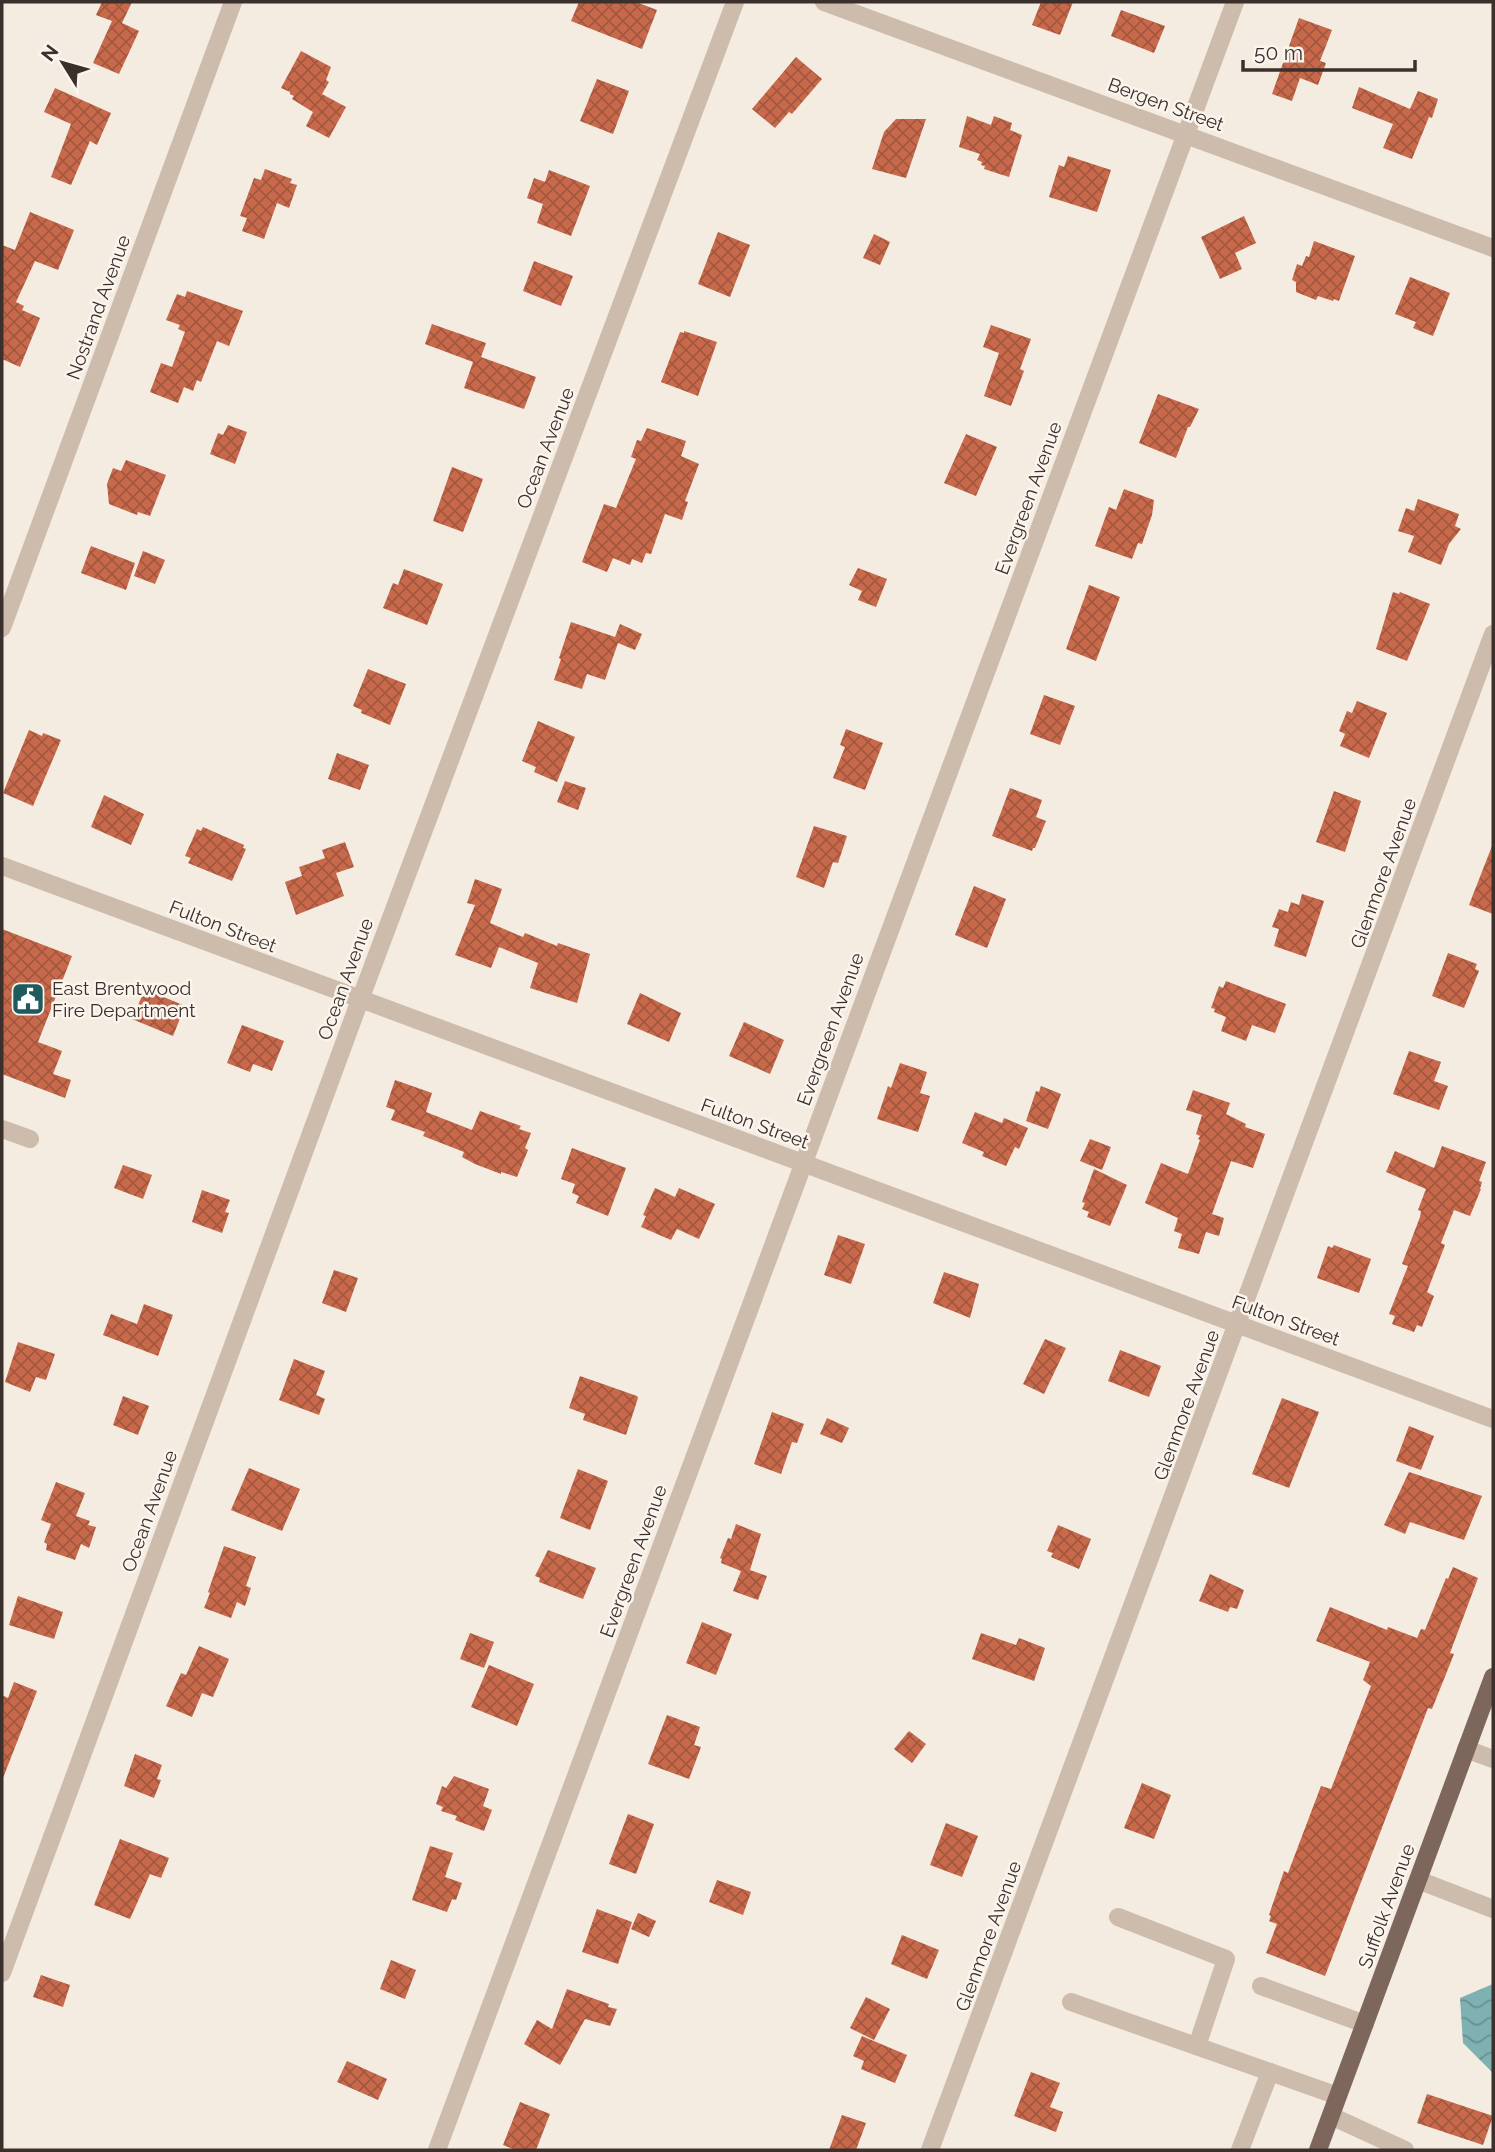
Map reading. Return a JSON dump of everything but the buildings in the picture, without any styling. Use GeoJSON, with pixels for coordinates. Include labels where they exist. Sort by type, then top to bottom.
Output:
{"type":"FeatureCollection","features":[{"type":"Feature","properties":{"kind":"main road","name":"Suffolk Avenue"},"geometry":{"type":"LineString","coordinates":[[1318,2150],[1493,1677]]}},
{"type":"Feature","properties":{"kind":"street","name":"Nostrand Avenue"},"geometry":{"type":"LineString","coordinates":[[2,628],[233,2]]}},
{"type":"Feature","properties":{"kind":"street","name":"Ocean Avenue"},"geometry":{"type":"LineString","coordinates":[[2,1973],[360,1000],[735,2]]}},
{"type":"Feature","properties":{"kind":"street","name":"Bergen Street"},"geometry":{"type":"LineString","coordinates":[[824,2],[1493,248]]}},
{"type":"Feature","properties":{"kind":"street","name":"Evergreen Avenue"},"geometry":{"type":"LineString","coordinates":[[437,2150],[1236,2]]}},
{"type":"Feature","properties":{"kind":"street","name":"Glenmore Avenue"},"geometry":{"type":"LineString","coordinates":[[930,2150],[1239,1324],[1493,634]]}},
{"type":"Feature","properties":{"kind":"street","name":"Fulton Street"},"geometry":{"type":"LineString","coordinates":[[2,866],[1493,1419]]}},
{"type":"Feature","properties":{"kind":"street"},"geometry":{"type":"LineString","coordinates":[[2,1129],[30,1139]]}},
{"type":"Feature","properties":{"kind":"street"},"geometry":{"type":"LineString","coordinates":[[1466,1749],[1493,1759]]}},
{"type":"Feature","properties":{"kind":"street"},"geometry":{"type":"LineString","coordinates":[[1418,1880],[1493,1909]]}},
{"type":"Feature","properties":{"kind":"street"},"geometry":{"type":"LineString","coordinates":[[1118,1917],[1226,1959],[1197,2046]]}},
{"type":"Feature","properties":{"kind":"street"},"geometry":{"type":"LineString","coordinates":[[1261,1986],[1365,2024]]}},
{"type":"Feature","properties":{"kind":"street"},"geometry":{"type":"LineString","coordinates":[[1072,2003],[1338,2096]]}},
{"type":"Feature","properties":{"kind":"street"},"geometry":{"type":"LineString","coordinates":[[1240,2150],[1270,2072]]}},
{"type":"Feature","properties":{"kind":"street"},"geometry":{"type":"LineString","coordinates":[[1331,2116],[1405,2150]]}},
{"type":"Feature","properties":{"kind":"water"},"geometry":{"type":"Polygon","coordinates":[[[1493,1984],[1493,2073],[1463,2043],[1460,1998],[1493,1984]]]}},
{"type":"Feature","properties":{"kind":"place","name":"East Brentwood Fire Department"},"geometry":{"type":"Point","coordinates":[28,999]}}]}
